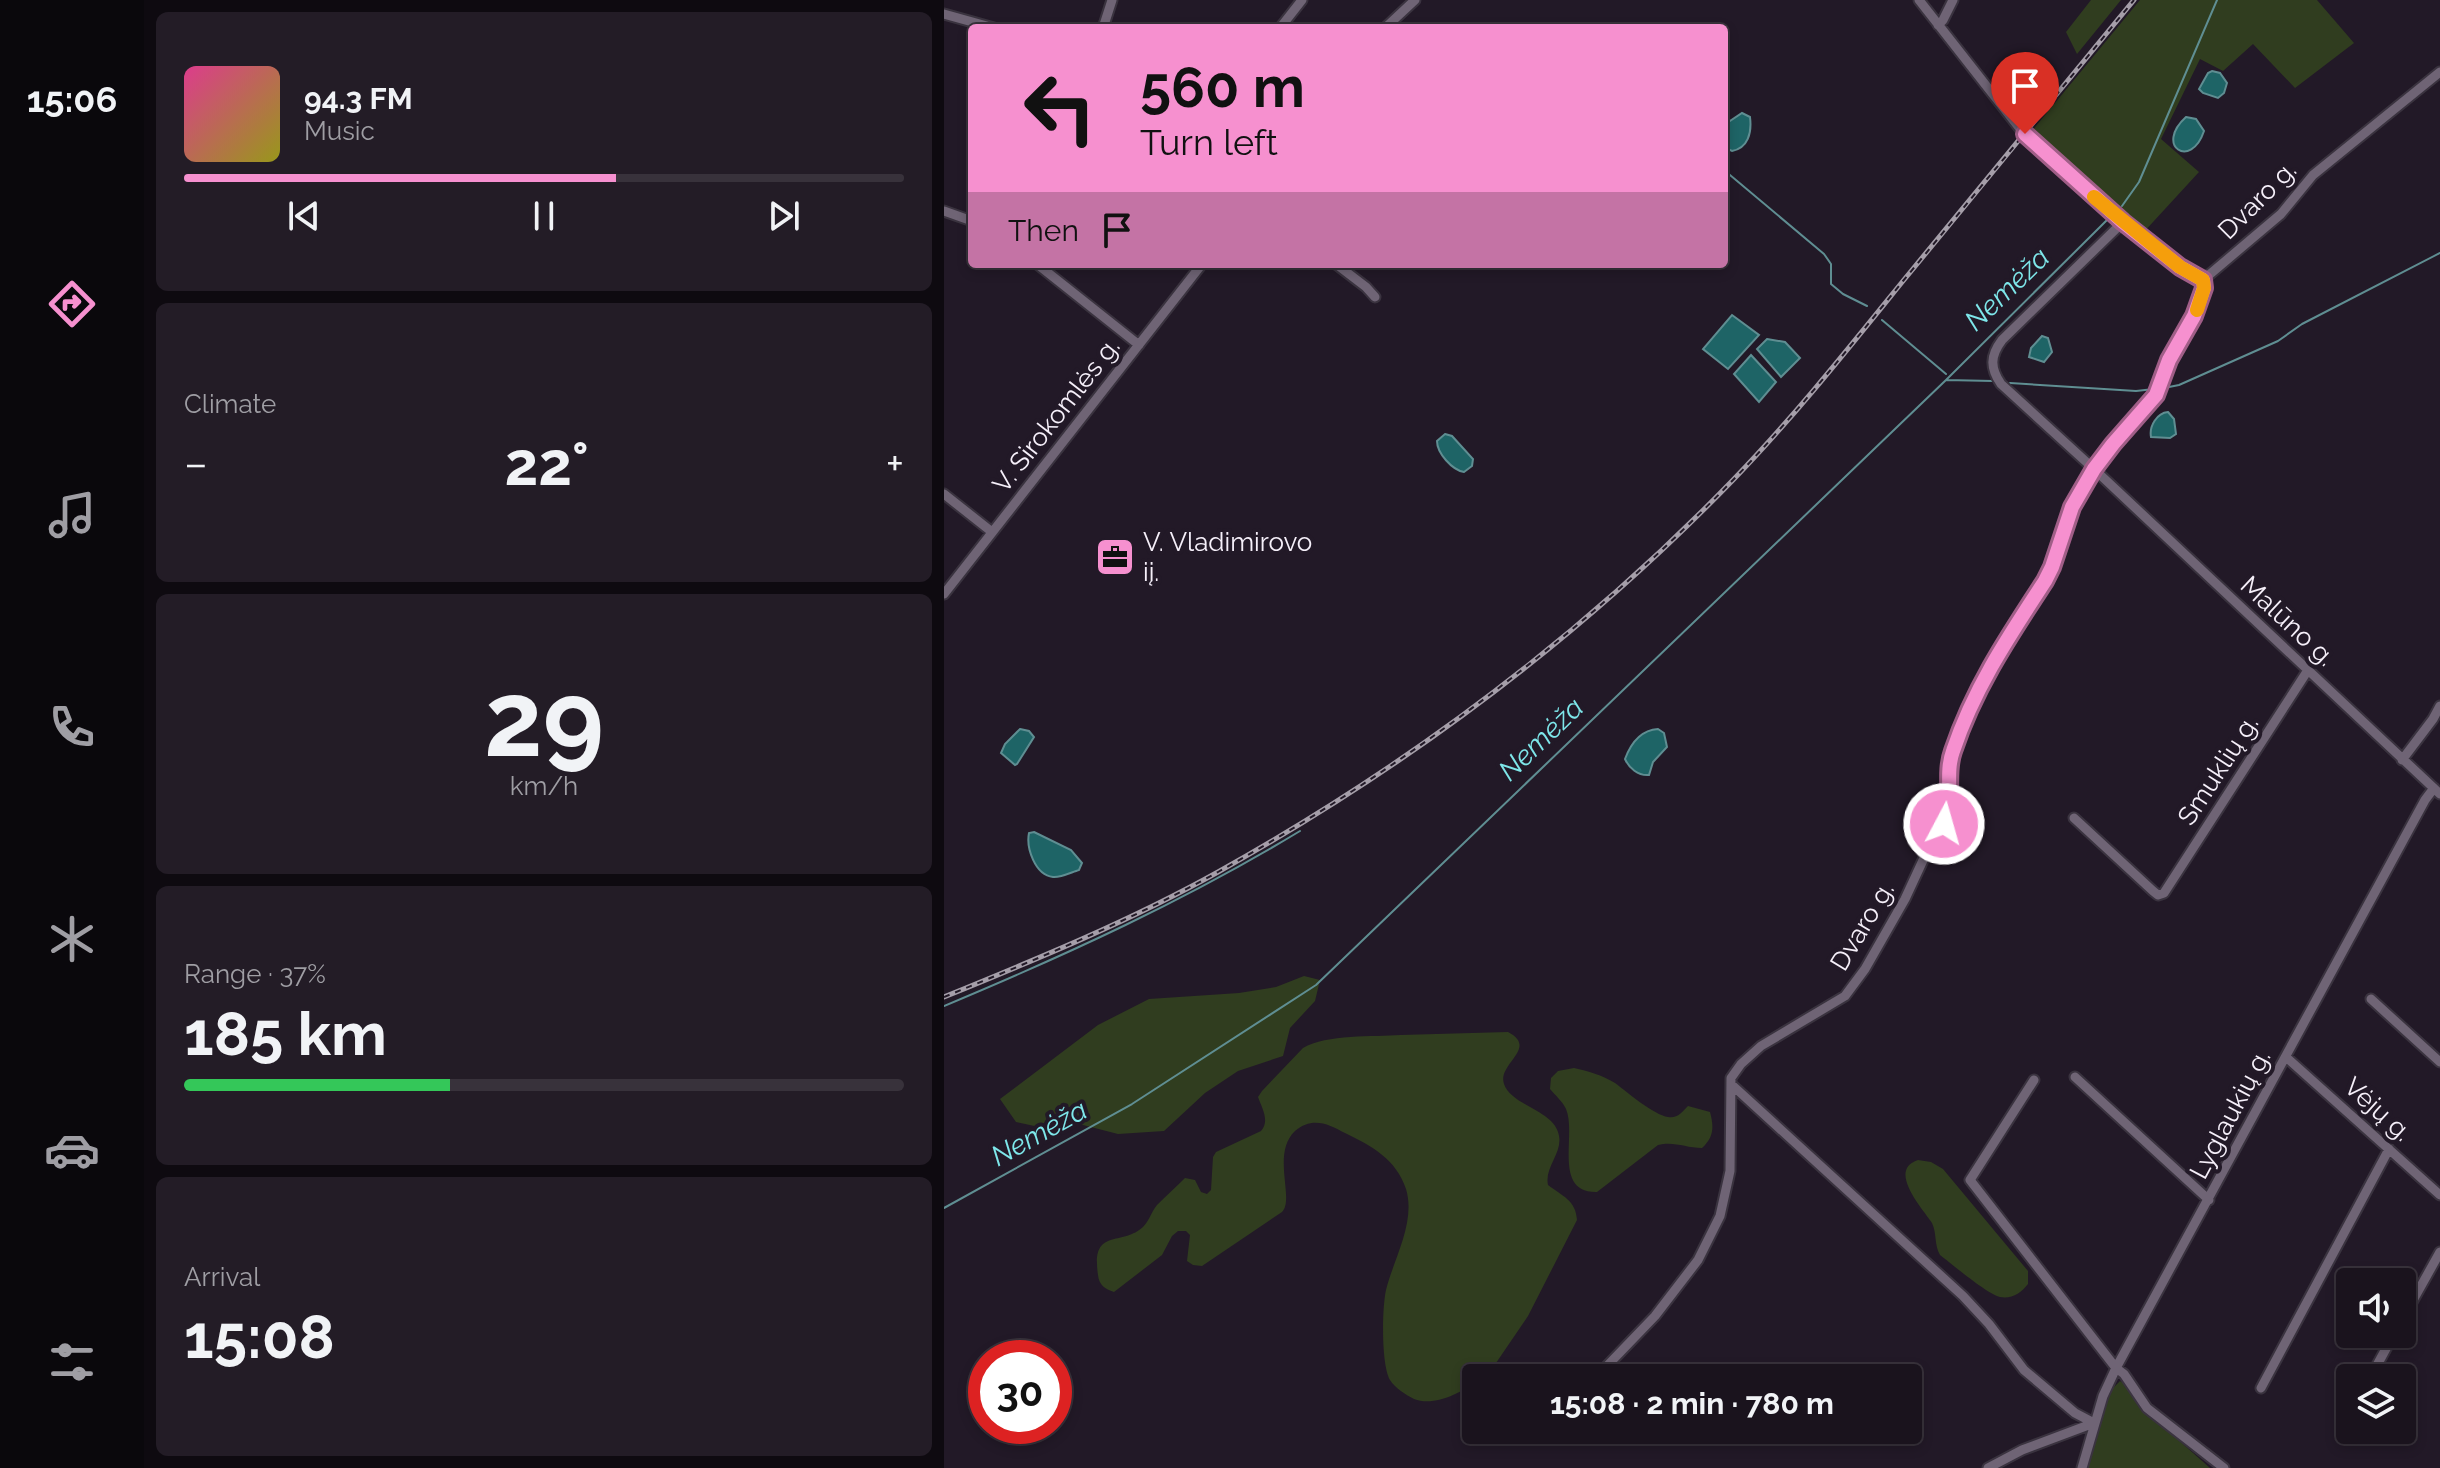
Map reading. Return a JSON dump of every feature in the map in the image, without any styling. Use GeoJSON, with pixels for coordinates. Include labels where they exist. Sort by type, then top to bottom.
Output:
{"type":"FeatureCollection","features":[{"type":"Feature","properties":{"kind":"street"},"geometry":{"type":"LineString","coordinates":[[1104,24],[1112,0]]}},
{"type":"Feature","properties":{"kind":"street"},"geometry":{"type":"LineString","coordinates":[[1283,24],[1302,0]]}},
{"type":"Feature","properties":{"kind":"street"},"geometry":{"type":"LineString","coordinates":[[1389,24],[1415,0]]}},
{"type":"Feature","properties":{"kind":"street"},"geometry":{"type":"LineString","coordinates":[[1919,0],[2021,130],[2123,222],[2180,267],[2203,280]]}},
{"type":"Feature","properties":{"kind":"street"},"geometry":{"type":"LineString","coordinates":[[1938,25],[1953,0]]}},
{"type":"Feature","properties":{"kind":"street"},"geometry":{"type":"LineString","coordinates":[[944,14],[980,24]]}},
{"type":"Feature","properties":{"kind":"street","name":"Dvaro g."},"geometry":{"type":"LineString","coordinates":[[1732,1085],[1735,1070],[1761,1046],[1845,996],[1886,934],[1917,877],[1931,843],[1948,816],[1949,764],[1985,673],[2045,581],[2072,507],[2094,469],[2153,401],[2169,360],[2194,316],[2204,288],[2203,280],[2281,214],[2313,175],[2440,72]]}},
{"type":"Feature","properties":{"kind":"street"},"geometry":{"type":"LineString","coordinates":[[944,211],[968,220]]}},
{"type":"Feature","properties":{"kind":"street","name":"Malūno g."},"geometry":{"type":"LineString","coordinates":[[2123,222],[2002,340],[1992,357],[1995,376],[2437,791]]}},
{"type":"Feature","properties":{"kind":"street"},"geometry":{"type":"LineString","coordinates":[[1042,268],[1139,345]]}},
{"type":"Feature","properties":{"kind":"street","name":"V. Sirokomlės g."},"geometry":{"type":"LineString","coordinates":[[944,594],[1199,268]]}},
{"type":"Feature","properties":{"kind":"street"},"geometry":{"type":"LineString","coordinates":[[1341,268],[1375,297]]}},
{"type":"Feature","properties":{"kind":"street"},"geometry":{"type":"LineString","coordinates":[[944,494],[992,532]]}},
{"type":"Feature","properties":{"kind":"street","name":"Smuklių g."},"geometry":{"type":"LineString","coordinates":[[2074,818],[2153,891],[2158,895],[2164,893],[2308,670]]}},
{"type":"Feature","properties":{"kind":"street"},"geometry":{"type":"LineString","coordinates":[[2402,760],[2440,706]]}},
{"type":"Feature","properties":{"kind":"street","name":"Lyglaukių g."},"geometry":{"type":"LineString","coordinates":[[2082,1468],[2103,1396],[2116,1368],[2418,813],[2437,791]]}},
{"type":"Feature","properties":{"kind":"street"},"geometry":{"type":"LineString","coordinates":[[2371,999],[2440,1062]]}},
{"type":"Feature","properties":{"kind":"street","name":"Vėjų g."},"geometry":{"type":"LineString","coordinates":[[2286,1057],[2440,1195]]}},
{"type":"Feature","properties":{"kind":"street"},"geometry":{"type":"LineString","coordinates":[[2075,1077],[2209,1200]]}},
{"type":"Feature","properties":{"kind":"street"},"geometry":{"type":"LineString","coordinates":[[2034,1080],[1970,1180],[2116,1368],[2124,1374],[2147,1408],[2224,1468]]}},
{"type":"Feature","properties":{"kind":"street"},"geometry":{"type":"LineString","coordinates":[[1609,1364],[1646,1327],[1698,1260],[1720,1216],[1730,1171],[1732,1085]]}},
{"type":"Feature","properties":{"kind":"street"},"geometry":{"type":"LineString","coordinates":[[1732,1085],[1963,1296],[2024,1370],[2075,1413],[2094,1423]]}},
{"type":"Feature","properties":{"kind":"street"},"geometry":{"type":"LineString","coordinates":[[2261,1388],[2389,1149]]}},
{"type":"Feature","properties":{"kind":"street"},"geometry":{"type":"LineString","coordinates":[[2416,1295],[2440,1252]]}},
{"type":"Feature","properties":{"kind":"street"},"geometry":{"type":"LineString","coordinates":[[1988,1468],[2022,1450],[2094,1423]]}},
{"type":"Feature","properties":{"kind":"shaded area"},"geometry":{"type":"Polygon","coordinates":[[[2091,0],[2121,0],[2077,54],[2066,32],[2091,0]]]}},
{"type":"Feature","properties":{"kind":"shaded area"},"geometry":{"type":"Polygon","coordinates":[[[2140,0],[2317,0],[2354,43],[2295,88],[2253,44],[2223,71],[2200,59],[2161,139],[2199,172],[2142,234],[2031,132],[2140,0]]]}},
{"type":"Feature","properties":{"kind":"shaded area"},"geometry":{"type":"Polygon","coordinates":[[[2212,71],[2220,73],[2227,83],[2224,93],[2218,98],[2199,89],[2212,71]]]}},
{"type":"Feature","properties":{"kind":"shaded area"},"geometry":{"type":"Polygon","coordinates":[[[1742,113],[1750,117],[1745,143],[1732,151],[1728,149],[1728,122],[1742,113]]]}},
{"type":"Feature","properties":{"kind":"shaded area"},"geometry":{"type":"Polygon","coordinates":[[[2186,117],[2196,119],[2204,131],[2198,143],[2184,151],[2178,150],[2173,137],[2186,117]]]}},
{"type":"Feature","properties":{"kind":"shaded area"},"geometry":{"type":"Polygon","coordinates":[[[1732,315],[1759,335],[1728,369],[1703,349],[1732,315]]]}},
{"type":"Feature","properties":{"kind":"shaded area"},"geometry":{"type":"Polygon","coordinates":[[[2042,336],[2048,338],[2052,352],[2044,362],[2029,357],[2031,348],[2042,336]]]}},
{"type":"Feature","properties":{"kind":"shaded area"},"geometry":{"type":"Polygon","coordinates":[[[1767,339],[1785,342],[1800,358],[1781,377],[1757,349],[1767,339]]]}},
{"type":"Feature","properties":{"kind":"shaded area"},"geometry":{"type":"Polygon","coordinates":[[[1751,355],[1776,382],[1759,402],[1734,374],[1751,355]]]}},
{"type":"Feature","properties":{"kind":"shaded area"},"geometry":{"type":"Polygon","coordinates":[[[2168,412],[2174,419],[2176,434],[2170,438],[2151,437],[2155,421],[2168,412]]]}},
{"type":"Feature","properties":{"kind":"shaded area"},"geometry":{"type":"Polygon","coordinates":[[[1445,434],[1452,436],[1473,459],[1472,466],[1464,472],[1442,456],[1437,441],[1445,434]]]}},
{"type":"Feature","properties":{"kind":"shaded area"},"geometry":{"type":"Polygon","coordinates":[[[1020,729],[1029,731],[1034,737],[1015,765],[1001,753],[1005,744],[1020,729]]]}},
{"type":"Feature","properties":{"kind":"shaded area"},"geometry":{"type":"Polygon","coordinates":[[[1658,729],[1664,733],[1667,747],[1653,762],[1649,775],[1638,773],[1625,759],[1627,753],[1642,735],[1658,729]]]}},
{"type":"Feature","properties":{"kind":"shaded area"},"geometry":{"type":"Polygon","coordinates":[[[1034,832],[1071,850],[1082,863],[1079,870],[1056,877],[1041,871],[1033,860],[1029,846],[1029,833],[1034,832]]]}},
{"type":"Feature","properties":{"kind":"shaded area"},"geometry":{"type":"Polygon","coordinates":[[[1304,976],[1320,980],[1315,1001],[1290,1028],[1283,1056],[1238,1071],[1205,1093],[1164,1131],[1118,1134],[1083,1125],[1039,1127],[1016,1122],[1000,1099],[1098,1025],[1149,999],[1239,993],[1276,987],[1304,976]]]}},
{"type":"Feature","properties":{"kind":"shaded area"},"geometry":{"type":"Polygon","coordinates":[[[1508,1032],[1516,1038],[1519,1050],[1506,1070],[1504,1084],[1514,1097],[1548,1118],[1558,1132],[1559,1146],[1549,1172],[1548,1185],[1571,1203],[1577,1220],[1528,1316],[1496,1363],[1462,1364],[1462,1390],[1447,1398],[1430,1401],[1414,1399],[1395,1386],[1387,1372],[1384,1349],[1386,1290],[1403,1240],[1408,1214],[1402,1179],[1382,1155],[1327,1124],[1301,1126],[1288,1141],[1284,1163],[1286,1197],[1282,1212],[1202,1266],[1187,1261],[1190,1235],[1186,1231],[1178,1231],[1162,1255],[1114,1292],[1101,1284],[1098,1275],[1097,1260],[1103,1244],[1143,1227],[1157,1205],[1185,1178],[1195,1180],[1201,1192],[1207,1194],[1211,1190],[1216,1152],[1261,1131],[1265,1119],[1258,1097],[1303,1048],[1324,1040],[1508,1032]]]}},
{"type":"Feature","properties":{"kind":"shaded area"},"geometry":{"type":"Polygon","coordinates":[[[1574,1068],[1610,1080],[1648,1108],[1668,1117],[1674,1117],[1688,1106],[1710,1112],[1712,1127],[1709,1140],[1702,1148],[1658,1145],[1597,1192],[1583,1190],[1570,1173],[1566,1109],[1550,1089],[1551,1078],[1558,1071],[1574,1068]]]}},
{"type":"Feature","properties":{"kind":"shaded area"},"geometry":{"type":"Polygon","coordinates":[[[1918,1160],[1931,1162],[1943,1169],[2028,1271],[2028,1284],[2019,1293],[2008,1297],[1994,1295],[1940,1255],[1932,1223],[1906,1180],[1909,1165],[1918,1160]]]}},
{"type":"Feature","properties":{"kind":"shaded area"},"geometry":{"type":"Polygon","coordinates":[[[2120,1381],[2139,1405],[2210,1468],[2087,1468],[2111,1390],[2120,1381]]]}},
{"type":"Feature","properties":{"kind":"waterway","name":"Nemėža"},"geometry":{"type":"LineString","coordinates":[[2122,206],[2139,182],[2217,0]]}},
{"type":"Feature","properties":{"kind":"waterway"},"geometry":{"type":"LineString","coordinates":[[1728,173],[1824,254],[1831,264],[1831,284],[1867,306]]}},
{"type":"Feature","properties":{"kind":"waterway","name":"Nemėža"},"geometry":{"type":"LineString","coordinates":[[944,1208],[1132,1104],[1316,985],[1946,380],[2107,220]]}},
{"type":"Feature","properties":{"kind":"waterway"},"geometry":{"type":"LineString","coordinates":[[2164,388],[2179,385],[2278,341],[2302,324],[2440,253]]}},
{"type":"Feature","properties":{"kind":"waterway"},"geometry":{"type":"LineString","coordinates":[[1882,320],[1946,374]]}},
{"type":"Feature","properties":{"kind":"waterway"},"geometry":{"type":"LineString","coordinates":[[1946,380],[1993,381]]}},
{"type":"Feature","properties":{"kind":"waterway"},"geometry":{"type":"LineString","coordinates":[[2010,383],[2136,391],[2154,389]]}},
{"type":"Feature","properties":{"kind":"waterway"},"geometry":{"type":"LineString","coordinates":[[944,1006],[1125,925],[1300,831]]}},
{"type":"Feature","properties":{"kind":"railway"},"geometry":{"type":"LineString","coordinates":[[944,997],[1117,923],[1218,872],[1357,788],[1424,743],[1554,644],[1676,537],[1777,432],[2134,0]]}},
{"type":"Feature","properties":{"kind":"slow traffic"},"geometry":{"type":"LineString","coordinates":[[2094,197],[2180,267],[2203,280],[2204,288],[2197,310]]}},
{"type":"Feature","properties":{"kind":"place","name":"V. Vladimirovo iį."},"geometry":{"type":"Point","coordinates":[1115,557]}},
{"type":"Feature","properties":{"kind":"route"},"geometry":{"type":"LineString","coordinates":[[1944,824],[1950,804],[1949,764],[1985,673],[2045,581],[2072,507],[2094,469],[2153,401],[2169,360],[2194,316],[2204,288],[2203,280],[2180,267],[2123,222],[2025,134]]}}]}
